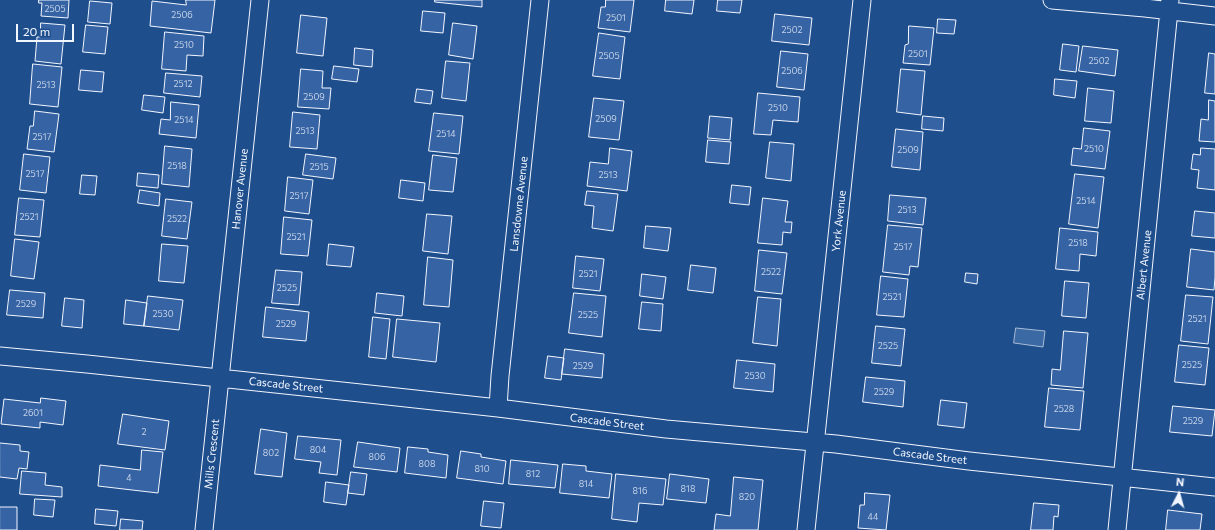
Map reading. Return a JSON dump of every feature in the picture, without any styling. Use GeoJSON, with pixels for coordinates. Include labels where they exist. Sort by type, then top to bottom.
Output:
{"type":"FeatureCollection","features":[{"type":"Feature","properties":{"kind":"street","name":"Hanover Avenue"},"geometry":{"type":"LineString","coordinates":[[220,379],[260,0]]}},
{"type":"Feature","properties":{"kind":"street","name":"Lansdowne Avenue"},"geometry":{"type":"LineString","coordinates":[[498,408],[500,376],[540,0]]}},
{"type":"Feature","properties":{"kind":"street","name":"York Avenue"},"geometry":{"type":"LineString","coordinates":[[816,442],[862,0]]}},
{"type":"Feature","properties":{"kind":"street"},"geometry":{"type":"LineString","coordinates":[[1052,0],[1170,6],[1215,16]]}},
{"type":"Feature","properties":{"kind":"street","name":"Albert Avenue"},"geometry":{"type":"LineString","coordinates":[[1117,530],[1170,6]]}},
{"type":"Feature","properties":{"kind":"street","name":"Cascade Street"},"geometry":{"type":"LineString","coordinates":[[0,356],[498,408],[666,429],[816,442],[970,461],[1215,487]]}},
{"type":"Feature","properties":{"kind":"street","name":"Mills Crescent"},"geometry":{"type":"LineString","coordinates":[[204,530],[220,379]]}},
{"type":"Feature","properties":{"kind":"street"},"geometry":{"type":"LineString","coordinates":[[806,530],[816,442]]}},
{"type":"Feature","properties":{"kind":"water"},"geometry":{"type":"Polygon","coordinates":[[[1016,328],[1045,331],[1043,347],[1014,343],[1016,328]]]}},
{"type":"Feature","properties":{"kind":"building"},"geometry":{"type":"Polygon","coordinates":[[[39,0],[69,0],[68,18],[41,16],[42,3],[39,3],[39,0]]]}},
{"type":"Feature","properties":{"kind":"building"},"geometry":{"type":"Polygon","coordinates":[[[186,0],[215,0],[211,33],[150,26],[152,1],[186,5],[186,0]]]}},
{"type":"Feature","properties":{"kind":"building"},"geometry":{"type":"Polygon","coordinates":[[[435,0],[482,0],[482,7],[435,2],[435,0]]]}},
{"type":"Feature","properties":{"kind":"building"},"geometry":{"type":"Polygon","coordinates":[[[606,0],[634,0],[630,32],[598,28],[601,7],[605,7],[606,0]]]}},
{"type":"Feature","properties":{"kind":"building"},"geometry":{"type":"Polygon","coordinates":[[[666,0],[694,0],[692,14],[665,11],[666,0]]]}},
{"type":"Feature","properties":{"kind":"building"},"geometry":{"type":"Polygon","coordinates":[[[718,0],[742,0],[740,13],[717,11],[718,0]]]}},
{"type":"Feature","properties":{"kind":"building"},"geometry":{"type":"Polygon","coordinates":[[[90,1],[112,3],[110,24],[88,22],[90,1]]]}},
{"type":"Feature","properties":{"kind":"building"},"geometry":{"type":"Polygon","coordinates":[[[423,11],[445,13],[443,33],[421,31],[423,11]]]}},
{"type":"Feature","properties":{"kind":"building"},"geometry":{"type":"Polygon","coordinates":[[[775,14],[812,18],[809,45],[772,41],[775,14]]]}},
{"type":"Feature","properties":{"kind":"building"},"geometry":{"type":"Polygon","coordinates":[[[301,15],[327,18],[323,56],[297,53],[301,15]]]}},
{"type":"Feature","properties":{"kind":"building"},"geometry":{"type":"Polygon","coordinates":[[[938,19],[956,20],[954,34],[937,33],[938,19]]]}},
{"type":"Feature","properties":{"kind":"building"},"geometry":{"type":"Polygon","coordinates":[[[41,23],[65,25],[61,64],[35,61],[37,37],[40,37],[41,23]]]}},
{"type":"Feature","properties":{"kind":"building"},"geometry":{"type":"Polygon","coordinates":[[[453,23],[477,26],[473,59],[449,55],[453,23]]]}},
{"type":"Feature","properties":{"kind":"building"},"geometry":{"type":"Polygon","coordinates":[[[86,25],[108,27],[105,54],[83,52],[86,25]]]}},
{"type":"Feature","properties":{"kind":"building"},"geometry":{"type":"Polygon","coordinates":[[[909,26],[934,28],[930,65],[903,63],[905,45],[908,44],[909,26]]]}},
{"type":"Feature","properties":{"kind":"building"},"geometry":{"type":"Polygon","coordinates":[[[165,32],[204,36],[203,56],[187,55],[186,71],[162,69],[165,32]]]}},
{"type":"Feature","properties":{"kind":"building"},"geometry":{"type":"Polygon","coordinates":[[[599,33],[625,37],[620,79],[593,76],[599,33]]]}},
{"type":"Feature","properties":{"kind":"building"},"geometry":{"type":"Polygon","coordinates":[[[1063,44],[1079,46],[1076,72],[1060,70],[1063,44]]]}},
{"type":"Feature","properties":{"kind":"building"},"geometry":{"type":"Polygon","coordinates":[[[1083,46],[1118,50],[1115,76],[1079,71],[1083,46]]]}},
{"type":"Feature","properties":{"kind":"building"},"geometry":{"type":"Polygon","coordinates":[[[355,48],[373,50],[372,67],[354,65],[355,48]]]}},
{"type":"Feature","properties":{"kind":"building"},"geometry":{"type":"Polygon","coordinates":[[[781,51],[808,54],[804,90],[777,87],[781,51]]]}},
{"type":"Feature","properties":{"kind":"building"},"geometry":{"type":"Polygon","coordinates":[[[1209,53],[1215,54],[1215,94],[1205,93],[1209,53]]]}},
{"type":"Feature","properties":{"kind":"building"},"geometry":{"type":"Polygon","coordinates":[[[446,61],[470,63],[466,101],[442,98],[446,61]]]}},
{"type":"Feature","properties":{"kind":"building"},"geometry":{"type":"Polygon","coordinates":[[[33,64],[62,67],[58,107],[30,104],[33,64]]]}},
{"type":"Feature","properties":{"kind":"building"},"geometry":{"type":"Polygon","coordinates":[[[334,66],[359,69],[357,82],[332,79],[334,66]]]}},
{"type":"Feature","properties":{"kind":"building"},"geometry":{"type":"Polygon","coordinates":[[[301,69],[323,71],[322,88],[331,88],[329,109],[298,107],[301,69]]]}},
{"type":"Feature","properties":{"kind":"building"},"geometry":{"type":"Polygon","coordinates":[[[901,69],[925,71],[921,115],[897,112],[901,69]]]}},
{"type":"Feature","properties":{"kind":"building"},"geometry":{"type":"Polygon","coordinates":[[[81,70],[104,72],[102,92],[79,90],[81,70]]]}},
{"type":"Feature","properties":{"kind":"building"},"geometry":{"type":"Polygon","coordinates":[[[166,73],[202,76],[200,97],[164,93],[166,73]]]}},
{"type":"Feature","properties":{"kind":"building"},"geometry":{"type":"Polygon","coordinates":[[[1055,79],[1077,81],[1075,98],[1054,95],[1055,79]]]}},
{"type":"Feature","properties":{"kind":"building"},"geometry":{"type":"Polygon","coordinates":[[[1088,88],[1114,91],[1111,123],[1085,121],[1088,88]]]}},
{"type":"Feature","properties":{"kind":"building"},"geometry":{"type":"Polygon","coordinates":[[[417,89],[433,91],[431,104],[415,102],[417,89]]]}},
{"type":"Feature","properties":{"kind":"building"},"geometry":{"type":"Polygon","coordinates":[[[758,93],[800,97],[798,122],[773,120],[771,135],[754,134],[758,93]]]}},
{"type":"Feature","properties":{"kind":"building"},"geometry":{"type":"Polygon","coordinates":[[[144,95],[165,97],[163,113],[142,110],[144,95]]]}},
{"type":"Feature","properties":{"kind":"building"},"geometry":{"type":"Polygon","coordinates":[[[594,98],[624,101],[619,140],[589,137],[594,98]]]}},
{"type":"Feature","properties":{"kind":"building"},"geometry":{"type":"Polygon","coordinates":[[[1209,100],[1215,101],[1215,142],[1199,141],[1201,119],[1208,120],[1209,100]]]}},
{"type":"Feature","properties":{"kind":"building"},"geometry":{"type":"Polygon","coordinates":[[[171,102],[199,105],[196,138],[159,134],[161,119],[170,120],[171,102]]]}},
{"type":"Feature","properties":{"kind":"building"},"geometry":{"type":"Polygon","coordinates":[[[35,111],[59,114],[54,152],[27,149],[30,126],[33,126],[35,111]]]}},
{"type":"Feature","properties":{"kind":"building"},"geometry":{"type":"Polygon","coordinates":[[[293,112],[320,115],[317,149],[290,147],[293,112]]]}},
{"type":"Feature","properties":{"kind":"building"},"geometry":{"type":"Polygon","coordinates":[[[434,113],[463,116],[459,154],[429,151],[434,113]]]}},
{"type":"Feature","properties":{"kind":"building"},"geometry":{"type":"Polygon","coordinates":[[[710,116],[732,118],[730,140],[708,138],[710,116]]]}},
{"type":"Feature","properties":{"kind":"building"},"geometry":{"type":"Polygon","coordinates":[[[923,116],[944,118],[943,131],[922,129],[923,116]]]}},
{"type":"Feature","properties":{"kind":"building"},"geometry":{"type":"Polygon","coordinates":[[[1084,128],[1110,131],[1105,169],[1071,165],[1073,148],[1081,149],[1084,128]]]}},
{"type":"Feature","properties":{"kind":"building"},"geometry":{"type":"Polygon","coordinates":[[[896,129],[923,132],[920,170],[892,167],[896,129]]]}},
{"type":"Feature","properties":{"kind":"building"},"geometry":{"type":"Polygon","coordinates":[[[708,140],[731,142],[729,164],[706,162],[708,140]]]}},
{"type":"Feature","properties":{"kind":"building"},"geometry":{"type":"Polygon","coordinates":[[[770,142],[794,144],[791,181],[766,178],[770,142]]]}},
{"type":"Feature","properties":{"kind":"building"},"geometry":{"type":"Polygon","coordinates":[[[165,146],[192,149],[189,187],[162,184],[165,146]]]}},
{"type":"Feature","properties":{"kind":"building"},"geometry":{"type":"Polygon","coordinates":[[[610,148],[632,151],[627,191],[587,186],[590,162],[608,164],[610,148]]]}},
{"type":"Feature","properties":{"kind":"building"},"geometry":{"type":"Polygon","coordinates":[[[1201,148],[1215,149],[1215,190],[1197,188],[1199,170],[1191,169],[1193,154],[1200,155],[1201,148]]]}},
{"type":"Feature","properties":{"kind":"building"},"geometry":{"type":"Polygon","coordinates":[[[24,154],[50,157],[46,193],[20,190],[24,154]]]}},
{"type":"Feature","properties":{"kind":"building"},"geometry":{"type":"Polygon","coordinates":[[[306,154],[336,158],[333,179],[303,175],[306,154]]]}},
{"type":"Feature","properties":{"kind":"building"},"geometry":{"type":"Polygon","coordinates":[[[433,155],[457,158],[453,192],[429,190],[433,155]]]}},
{"type":"Feature","properties":{"kind":"building"},"geometry":{"type":"Polygon","coordinates":[[[138,173],[159,175],[158,188],[137,186],[138,173]]]}},
{"type":"Feature","properties":{"kind":"building"},"geometry":{"type":"Polygon","coordinates":[[[1075,174],[1104,177],[1098,228],[1069,224],[1075,174]]]}},
{"type":"Feature","properties":{"kind":"building"},"geometry":{"type":"Polygon","coordinates":[[[82,175],[97,176],[95,195],[80,194],[82,175]]]}},
{"type":"Feature","properties":{"kind":"building"},"geometry":{"type":"Polygon","coordinates":[[[288,177],[313,180],[309,214],[285,211],[288,177]]]}},
{"type":"Feature","properties":{"kind":"building"},"geometry":{"type":"Polygon","coordinates":[[[401,180],[425,183],[423,201],[399,198],[401,180]]]}},
{"type":"Feature","properties":{"kind":"building"},"geometry":{"type":"Polygon","coordinates":[[[732,185],[751,187],[749,205],[730,203],[732,185]]]}},
{"type":"Feature","properties":{"kind":"building"},"geometry":{"type":"Polygon","coordinates":[[[140,190],[160,193],[159,206],[138,203],[140,190]]]}},
{"type":"Feature","properties":{"kind":"building"},"geometry":{"type":"Polygon","coordinates":[[[587,191],[618,194],[613,231],[592,228],[594,206],[585,205],[587,191]]]}},
{"type":"Feature","properties":{"kind":"building"},"geometry":{"type":"Polygon","coordinates":[[[890,195],[926,198],[923,225],[888,221],[890,195]]]}},
{"type":"Feature","properties":{"kind":"building"},"geometry":{"type":"Polygon","coordinates":[[[19,198],[44,200],[40,237],[15,235],[19,198]]]}},
{"type":"Feature","properties":{"kind":"building"},"geometry":{"type":"Polygon","coordinates":[[[763,198],[788,201],[785,222],[792,222],[791,233],[783,232],[782,245],[758,243],[763,198]]]}},
{"type":"Feature","properties":{"kind":"building"},"geometry":{"type":"Polygon","coordinates":[[[166,199],[192,202],[187,239],[162,236],[166,199]]]}},
{"type":"Feature","properties":{"kind":"building"},"geometry":{"type":"Polygon","coordinates":[[[1195,211],[1215,213],[1215,238],[1192,236],[1195,211]]]}},
{"type":"Feature","properties":{"kind":"building"},"geometry":{"type":"Polygon","coordinates":[[[427,214],[452,216],[448,254],[423,251],[427,214]]]}},
{"type":"Feature","properties":{"kind":"building"},"geometry":{"type":"Polygon","coordinates":[[[284,217],[312,220],[308,256],[281,254],[284,217]]]}},
{"type":"Feature","properties":{"kind":"building"},"geometry":{"type":"Polygon","coordinates":[[[888,225],[922,228],[918,267],[910,266],[909,275],[883,272],[888,225]]]}},
{"type":"Feature","properties":{"kind":"building"},"geometry":{"type":"Polygon","coordinates":[[[646,226],[671,228],[668,251],[644,248],[646,226]]]}},
{"type":"Feature","properties":{"kind":"building"},"geometry":{"type":"Polygon","coordinates":[[[1060,228],[1098,232],[1096,256],[1080,254],[1079,271],[1056,269],[1060,228]]]}},
{"type":"Feature","properties":{"kind":"building"},"geometry":{"type":"Polygon","coordinates":[[[15,239],[39,242],[34,279],[11,276],[15,239]]]}},
{"type":"Feature","properties":{"kind":"building"},"geometry":{"type":"Polygon","coordinates":[[[162,244],[188,246],[184,283],[159,281],[162,244]]]}},
{"type":"Feature","properties":{"kind":"building"},"geometry":{"type":"Polygon","coordinates":[[[329,244],[354,247],[351,267],[327,265],[329,244]]]}},
{"type":"Feature","properties":{"kind":"building"},"geometry":{"type":"Polygon","coordinates":[[[1191,249],[1215,252],[1214,290],[1187,287],[1191,249]]]}},
{"type":"Feature","properties":{"kind":"building"},"geometry":{"type":"Polygon","coordinates":[[[759,250],[787,253],[782,294],[755,291],[759,250]]]}},
{"type":"Feature","properties":{"kind":"building"},"geometry":{"type":"Polygon","coordinates":[[[576,256],[604,259],[600,291],[573,288],[576,256]]]}},
{"type":"Feature","properties":{"kind":"building"},"geometry":{"type":"Polygon","coordinates":[[[428,257],[453,260],[449,307],[424,305],[428,257]]]}},
{"type":"Feature","properties":{"kind":"building"},"geometry":{"type":"Polygon","coordinates":[[[691,265],[716,268],[713,293],[688,290],[691,265]]]}},
{"type":"Feature","properties":{"kind":"building"},"geometry":{"type":"Polygon","coordinates":[[[276,270],[302,272],[299,305],[272,303],[276,270]]]}},
{"type":"Feature","properties":{"kind":"building"},"geometry":{"type":"Polygon","coordinates":[[[966,273],[978,274],[977,284],[965,282],[966,273]]]}},
{"type":"Feature","properties":{"kind":"building"},"geometry":{"type":"Polygon","coordinates":[[[642,274],[666,277],[663,299],[640,296],[642,274]]]}},
{"type":"Feature","properties":{"kind":"building"},"geometry":{"type":"Polygon","coordinates":[[[881,276],[908,279],[904,317],[877,315],[881,276]]]}},
{"type":"Feature","properties":{"kind":"building"},"geometry":{"type":"Polygon","coordinates":[[[1065,281],[1089,283],[1086,318],[1062,316],[1065,281]]]}},
{"type":"Feature","properties":{"kind":"building"},"geometry":{"type":"Polygon","coordinates":[[[10,290],[45,293],[43,318],[7,315],[10,290]]]}},
{"type":"Feature","properties":{"kind":"building"},"geometry":{"type":"Polygon","coordinates":[[[377,293],[404,296],[402,316],[375,313],[377,293]]]}},
{"type":"Feature","properties":{"kind":"building"},"geometry":{"type":"Polygon","coordinates":[[[574,293],[606,296],[602,337],[569,333],[574,293]]]}},
{"type":"Feature","properties":{"kind":"building"},"geometry":{"type":"Polygon","coordinates":[[[1186,295],[1213,297],[1208,344],[1181,341],[1186,295]]]}},
{"type":"Feature","properties":{"kind":"building"},"geometry":{"type":"Polygon","coordinates":[[[148,296],[183,300],[179,330],[144,326],[148,296]]]}},
{"type":"Feature","properties":{"kind":"building"},"geometry":{"type":"Polygon","coordinates":[[[758,297],[781,299],[777,346],[753,343],[758,297]]]}},
{"type":"Feature","properties":{"kind":"building"},"geometry":{"type":"Polygon","coordinates":[[[65,298],[84,300],[82,328],[62,326],[65,298]]]}},
{"type":"Feature","properties":{"kind":"building"},"geometry":{"type":"Polygon","coordinates":[[[126,300],[147,303],[144,326],[124,324],[126,300]]]}},
{"type":"Feature","properties":{"kind":"building"},"geometry":{"type":"Polygon","coordinates":[[[642,302],[663,304],[661,331],[639,329],[642,302]]]}},
{"type":"Feature","properties":{"kind":"building"},"geometry":{"type":"Polygon","coordinates":[[[266,307],[309,312],[306,341],[263,337],[266,307]]]}},
{"type":"Feature","properties":{"kind":"building"},"geometry":{"type":"Polygon","coordinates":[[[373,317],[390,319],[386,359],[369,357],[373,317]]]}},
{"type":"Feature","properties":{"kind":"building"},"geometry":{"type":"Polygon","coordinates":[[[397,319],[440,323],[436,362],[393,357],[397,319]]]}},
{"type":"Feature","properties":{"kind":"building"},"geometry":{"type":"Polygon","coordinates":[[[876,326],[905,329],[901,366],[872,363],[876,326]]]}},
{"type":"Feature","properties":{"kind":"building"},"geometry":{"type":"Polygon","coordinates":[[[1064,331],[1088,333],[1083,388],[1051,385],[1052,369],[1060,370],[1064,331]]]}},
{"type":"Feature","properties":{"kind":"building"},"geometry":{"type":"Polygon","coordinates":[[[1179,345],[1209,348],[1205,385],[1175,382],[1179,345]]]}},
{"type":"Feature","properties":{"kind":"building"},"geometry":{"type":"Polygon","coordinates":[[[565,349],[604,354],[602,378],[562,374],[565,349]]]}},
{"type":"Feature","properties":{"kind":"building"},"geometry":{"type":"Polygon","coordinates":[[[548,356],[564,358],[561,380],[545,378],[548,356]]]}},
{"type":"Feature","properties":{"kind":"building"},"geometry":{"type":"Polygon","coordinates":[[[737,360],[775,364],[773,392],[734,388],[737,360]]]}},
{"type":"Feature","properties":{"kind":"building"},"geometry":{"type":"Polygon","coordinates":[[[866,377],[905,381],[903,407],[863,402],[866,377]]]}},
{"type":"Feature","properties":{"kind":"building"},"geometry":{"type":"Polygon","coordinates":[[[1049,388],[1084,391],[1080,430],[1045,427],[1049,388]]]}},
{"type":"Feature","properties":{"kind":"building"},"geometry":{"type":"Polygon","coordinates":[[[41,398],[66,401],[63,425],[40,422],[40,428],[1,424],[4,399],[40,403],[41,398]]]}},
{"type":"Feature","properties":{"kind":"building"},"geometry":{"type":"Polygon","coordinates":[[[941,400],[967,403],[964,428],[938,425],[941,400]]]}},
{"type":"Feature","properties":{"kind":"building"},"geometry":{"type":"Polygon","coordinates":[[[1173,406],[1215,410],[1212,436],[1170,432],[1173,406]]]}},
{"type":"Feature","properties":{"kind":"building"},"geometry":{"type":"Polygon","coordinates":[[[123,414],[169,421],[165,450],[118,444],[123,414]]]}},
{"type":"Feature","properties":{"kind":"building"},"geometry":{"type":"Polygon","coordinates":[[[261,429],[287,433],[282,477],[255,474],[261,429]]]}},
{"type":"Feature","properties":{"kind":"building"},"geometry":{"type":"Polygon","coordinates":[[[298,436],[341,440],[337,475],[319,473],[321,462],[295,459],[298,436]]]}},
{"type":"Feature","properties":{"kind":"building"},"geometry":{"type":"Polygon","coordinates":[[[358,442],[400,448],[397,472],[354,467],[358,442]]]}},
{"type":"Feature","properties":{"kind":"building"},"geometry":{"type":"Polygon","coordinates":[[[0,443],[20,445],[20,451],[29,452],[27,469],[19,468],[17,479],[0,477],[0,443]]]}},
{"type":"Feature","properties":{"kind":"building"},"geometry":{"type":"Polygon","coordinates":[[[408,447],[428,449],[428,452],[448,455],[446,478],[405,473],[408,447]]]}},
{"type":"Feature","properties":{"kind":"building"},"geometry":{"type":"Polygon","coordinates":[[[142,450],[163,452],[158,493],[98,486],[100,465],[140,470],[142,450]]]}},
{"type":"Feature","properties":{"kind":"building"},"geometry":{"type":"Polygon","coordinates":[[[461,451],[481,454],[481,457],[506,461],[503,484],[457,478],[461,451]]]}},
{"type":"Feature","properties":{"kind":"building"},"geometry":{"type":"Polygon","coordinates":[[[511,460],[558,465],[555,488],[509,484],[511,460]]]}},
{"type":"Feature","properties":{"kind":"building"},"geometry":{"type":"Polygon","coordinates":[[[563,464],[586,466],[586,471],[612,474],[609,498],[560,493],[563,464]]]}},
{"type":"Feature","properties":{"kind":"building"},"geometry":{"type":"Polygon","coordinates":[[[22,471],[46,473],[45,485],[62,487],[62,497],[20,494],[22,471]]]}},
{"type":"Feature","properties":{"kind":"building"},"geometry":{"type":"Polygon","coordinates":[[[351,472],[367,474],[364,495],[348,493],[351,472]]]}},
{"type":"Feature","properties":{"kind":"building"},"geometry":{"type":"Polygon","coordinates":[[[616,474],[666,479],[663,505],[639,503],[637,522],[612,519],[616,474]]]}},
{"type":"Feature","properties":{"kind":"building"},"geometry":{"type":"Polygon","coordinates":[[[670,474],[709,479],[706,503],[667,499],[670,474]]]}},
{"type":"Feature","properties":{"kind":"building"},"geometry":{"type":"Polygon","coordinates":[[[734,477],[763,480],[758,530],[714,530],[716,514],[730,516],[734,477]]]}},
{"type":"Feature","properties":{"kind":"building"},"geometry":{"type":"Polygon","coordinates":[[[326,482],[349,485],[346,505],[324,502],[326,482]]]}},
{"type":"Feature","properties":{"kind":"building"},"geometry":{"type":"Polygon","coordinates":[[[865,493],[890,495],[886,530],[858,528],[860,505],[864,505],[865,493]]]}},
{"type":"Feature","properties":{"kind":"building"},"geometry":{"type":"Polygon","coordinates":[[[35,499],[55,500],[53,517],[34,515],[35,499]]]}},
{"type":"Feature","properties":{"kind":"building"},"geometry":{"type":"Polygon","coordinates":[[[484,501],[504,503],[501,528],[481,526],[484,501]]]}},
{"type":"Feature","properties":{"kind":"building"},"geometry":{"type":"Polygon","coordinates":[[[1034,503],[1059,505],[1058,517],[1054,516],[1053,530],[1031,530],[1034,503]]]}},
{"type":"Feature","properties":{"kind":"building"},"geometry":{"type":"Polygon","coordinates":[[[0,507],[17,507],[17,530],[0,530],[0,507]]]}},
{"type":"Feature","properties":{"kind":"building"},"geometry":{"type":"Polygon","coordinates":[[[96,509],[118,511],[116,526],[95,524],[96,509]]]}},
{"type":"Feature","properties":{"kind":"building"},"geometry":{"type":"Polygon","coordinates":[[[1168,510],[1202,514],[1200,530],[1166,530],[1168,510]]]}},
{"type":"Feature","properties":{"kind":"building"},"geometry":{"type":"Polygon","coordinates":[[[121,519],[143,521],[142,530],[120,530],[121,519]]]}}]}
